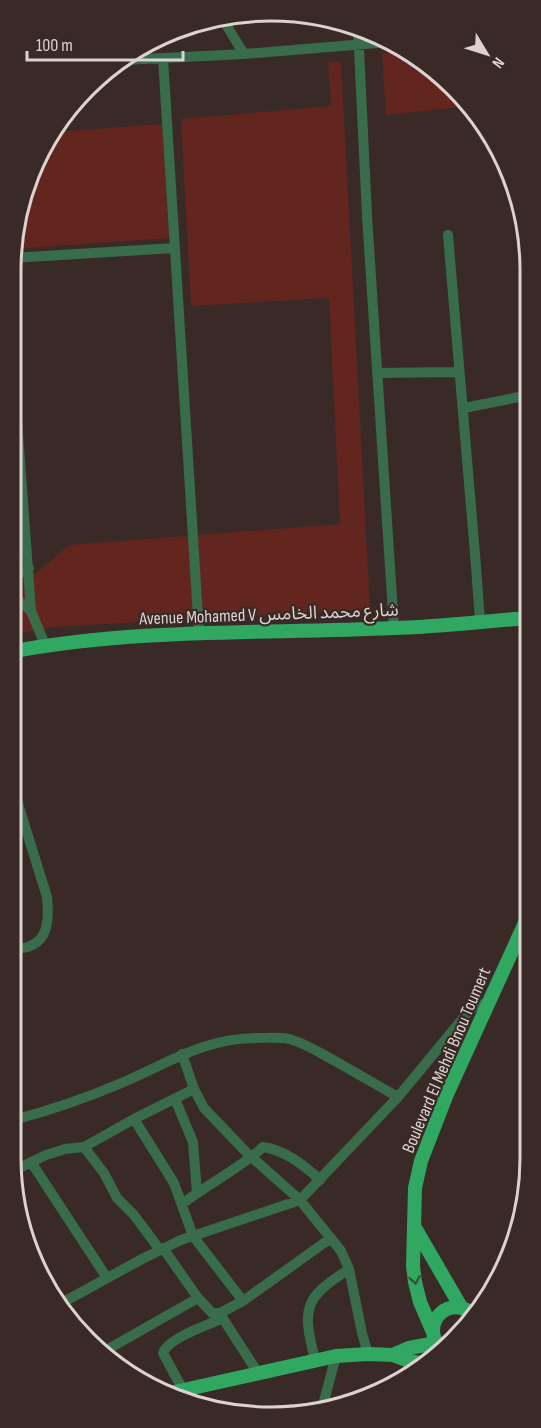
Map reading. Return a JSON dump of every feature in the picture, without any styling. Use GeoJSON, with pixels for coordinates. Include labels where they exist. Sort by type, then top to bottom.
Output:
{"type":"FeatureCollection","features":[{"type":"Feature","properties":{"kind":"main road","name":"Avenue Mohamed V شارع محمد الخامس"},"geometry":{"type":"LineString","coordinates":[[21,650],[45,645],[124,637],[394,628],[520,619]]}},
{"type":"Feature","properties":{"kind":"main road","name":"Boulevard El Mehdi Bnou Toumert"},"geometry":{"type":"LineString","coordinates":[[437,1341],[420,1302],[415,1282],[413,1266],[415,1188],[421,1161],[447,1094],[520,934]]}},
{"type":"Feature","properties":{"kind":"main road"},"geometry":{"type":"LineString","coordinates":[[414,1227],[469,1308]]}},
{"type":"Feature","properties":{"kind":"main road"},"geometry":{"type":"LineString","coordinates":[[393,1355],[409,1348],[437,1341],[434,1322],[445,1310],[453,1307],[467,1311]]}},
{"type":"Feature","properties":{"kind":"main road"},"geometry":{"type":"LineString","coordinates":[[180,1390],[336,1356],[393,1355],[413,1362]]}},
{"type":"Feature","properties":{"kind":"street"},"geometry":{"type":"LineString","coordinates":[[226,25],[244,54]]}},
{"type":"Feature","properties":{"kind":"street"},"geometry":{"type":"LineString","coordinates":[[359,37],[367,216],[394,628]]}},
{"type":"Feature","properties":{"kind":"street"},"geometry":{"type":"LineString","coordinates":[[138,59],[244,54],[373,43]]}},
{"type":"Feature","properties":{"kind":"street"},"geometry":{"type":"LineString","coordinates":[[163,58],[199,633]]}},
{"type":"Feature","properties":{"kind":"street"},"geometry":{"type":"LineString","coordinates":[[448,235],[480,622]]}},
{"type":"Feature","properties":{"kind":"street"},"geometry":{"type":"LineString","coordinates":[[22,257],[174,248]]}},
{"type":"Feature","properties":{"kind":"street"},"geometry":{"type":"LineString","coordinates":[[377,374],[459,372]]}},
{"type":"Feature","properties":{"kind":"street"},"geometry":{"type":"LineString","coordinates":[[464,408],[520,397]]}},
{"type":"Feature","properties":{"kind":"street"},"geometry":{"type":"LineString","coordinates":[[21,466],[31,611],[45,645]]}},
{"type":"Feature","properties":{"kind":"street"},"geometry":{"type":"LineString","coordinates":[[21,572],[29,568]]}},
{"type":"Feature","properties":{"kind":"street"},"geometry":{"type":"LineString","coordinates":[[21,602],[31,611]]}},
{"type":"Feature","properties":{"kind":"street"},"geometry":{"type":"LineString","coordinates":[[21,814],[49,914],[47,927],[42,937],[34,945],[21,948]]}},
{"type":"Feature","properties":{"kind":"street"},"geometry":{"type":"LineString","coordinates":[[66,1300],[162,1249],[193,1236],[300,1200],[398,1097],[469,1011],[475,1006],[489,1003]]}},
{"type":"Feature","properties":{"kind":"street"},"geometry":{"type":"LineString","coordinates":[[21,1118],[86,1098],[182,1054],[230,1039],[273,1037],[290,1039],[309,1047],[398,1097]]}},
{"type":"Feature","properties":{"kind":"street"},"geometry":{"type":"LineString","coordinates":[[182,1054],[194,1089],[204,1108],[252,1157],[300,1200],[341,1251],[349,1269],[368,1354]]}},
{"type":"Feature","properties":{"kind":"street"},"geometry":{"type":"LineString","coordinates":[[22,1166],[57,1151],[84,1148],[134,1119],[194,1089]]}},
{"type":"Feature","properties":{"kind":"street"},"geometry":{"type":"LineString","coordinates":[[175,1099],[193,1142],[197,1192]]}},
{"type":"Feature","properties":{"kind":"street"},"geometry":{"type":"LineString","coordinates":[[134,1119],[174,1183],[193,1236],[243,1301]]}},
{"type":"Feature","properties":{"kind":"street"},"geometry":{"type":"LineString","coordinates":[[182,1204],[252,1157],[263,1147],[273,1148],[303,1164],[320,1180]]}},
{"type":"Feature","properties":{"kind":"street"},"geometry":{"type":"LineString","coordinates":[[84,1148],[104,1173],[117,1198],[162,1249],[198,1298],[212,1313],[221,1316],[258,1373]]}},
{"type":"Feature","properties":{"kind":"street"},"geometry":{"type":"LineString","coordinates":[[30,1162],[107,1278]]}},
{"type":"Feature","properties":{"kind":"street"},"geometry":{"type":"LineString","coordinates":[[175,1388],[164,1350],[180,1337],[221,1316],[331,1238]]}},
{"type":"Feature","properties":{"kind":"street"},"geometry":{"type":"LineString","coordinates":[[315,1360],[308,1325],[310,1303],[319,1291],[349,1269]]}},
{"type":"Feature","properties":{"kind":"street"},"geometry":{"type":"LineString","coordinates":[[110,1348],[198,1298]]}},
{"type":"Feature","properties":{"kind":"street"},"geometry":{"type":"LineString","coordinates":[[324,1401],[336,1356]]}},
{"type":"Feature","properties":{"kind":"shaded area"},"geometry":{"type":"Polygon","coordinates":[[[392,52],[409,63],[435,83],[459,107],[386,115],[382,53],[392,52]]]}},
{"type":"Feature","properties":{"kind":"shaded area"},"geometry":{"type":"Polygon","coordinates":[[[328,62],[341,62],[370,609],[55,627],[21,633],[21,577],[39,571],[69,545],[340,524],[329,298],[191,306],[181,119],[331,106],[328,62]]]}},
{"type":"Feature","properties":{"kind":"shaded area"},"geometry":{"type":"Polygon","coordinates":[[[162,124],[169,238],[22,248],[34,190],[54,146],[64,131],[162,124]]]}}]}
